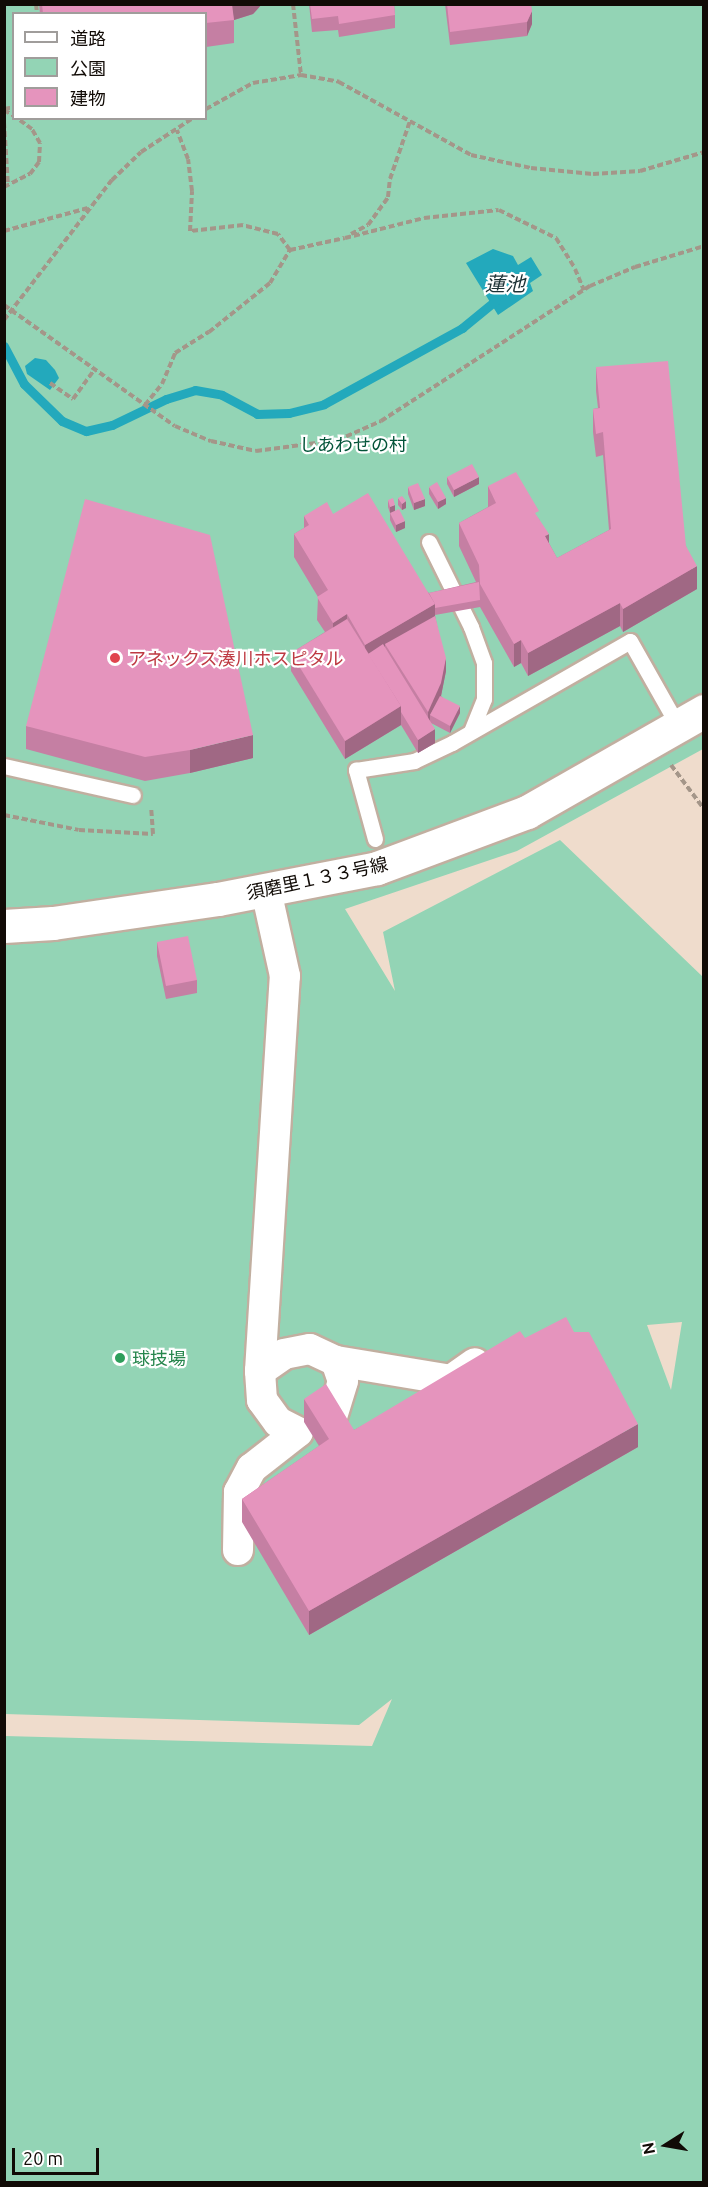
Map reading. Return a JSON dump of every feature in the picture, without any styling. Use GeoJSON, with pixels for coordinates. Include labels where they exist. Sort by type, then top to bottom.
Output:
{"type":"FeatureCollection","features":[{"type":"Feature","properties":{"kind":"street","name":"須磨里１３３号線"},"geometry":{"type":"LineString","coordinates":[[4,926],[53,923],[266,890],[378,851],[527,812],[691,719]]}},
{"type":"Feature","properties":{"kind":"street"},"geometry":{"type":"LineString","coordinates":[[266,890],[285,976],[261,1371],[262,1400],[278,1422],[313,1426]]}},
{"type":"Feature","properties":{"kind":"street"},"geometry":{"type":"LineString","coordinates":[[261,1371],[284,1354],[310,1349],[336,1361],[451,1380],[501,1345]]}},
{"type":"Feature","properties":{"kind":"street"},"geometry":{"type":"LineString","coordinates":[[238,1550],[239,1492],[252,1468],[313,1426],[343,1381],[336,1361]]}},
{"type":"Feature","properties":{"kind":"lane"},"geometry":{"type":"LineString","coordinates":[[429,542],[471,627],[484,663],[483,699],[471,731]]}},
{"type":"Feature","properties":{"kind":"lane"},"geometry":{"type":"LineString","coordinates":[[378,851],[356,770],[414,761],[630,641],[691,719]]}},
{"type":"Feature","properties":{"kind":"lane"},"geometry":{"type":"LineString","coordinates":[[4,766],[133,795]]}},
{"type":"Feature","properties":{"kind":"path"},"geometry":{"type":"LineString","coordinates":[[294,4],[301,75]]}},
{"type":"Feature","properties":{"kind":"path"},"geometry":{"type":"LineString","coordinates":[[207,109],[253,83],[301,75],[339,82],[471,155],[531,168],[593,174],[640,171],[704,152]]}},
{"type":"Feature","properties":{"kind":"path"},"geometry":{"type":"LineString","coordinates":[[4,122],[6,186],[30,174],[39,162],[40,143],[32,129],[19,120]]}},
{"type":"Feature","properties":{"kind":"path"},"geometry":{"type":"LineString","coordinates":[[4,320],[112,180],[141,152],[190,120]]}},
{"type":"Feature","properties":{"kind":"path"},"geometry":{"type":"LineString","coordinates":[[345,238],[368,225],[388,197],[390,179],[410,121]]}},
{"type":"Feature","properties":{"kind":"path"},"geometry":{"type":"LineString","coordinates":[[177,129],[189,170],[192,191],[190,231],[243,225],[278,234],[290,250]]}},
{"type":"Feature","properties":{"kind":"path"},"geometry":{"type":"LineString","coordinates":[[4,231],[89,208]]}},
{"type":"Feature","properties":{"kind":"path"},"geometry":{"type":"LineString","coordinates":[[145,405],[162,384],[175,353],[209,332],[270,284],[290,250],[424,218],[499,210],[556,238],[575,268],[584,290]]}},
{"type":"Feature","properties":{"kind":"path"},"geometry":{"type":"LineString","coordinates":[[4,305],[175,426],[212,441],[256,451],[338,440],[381,421],[584,290],[635,267],[704,246]]}},
{"type":"Feature","properties":{"kind":"path"},"geometry":{"type":"LineString","coordinates":[[50,383],[73,399],[95,369]]}},
{"type":"Feature","properties":{"kind":"path"},"geometry":{"type":"LineString","coordinates":[[665,757],[704,809]]}},
{"type":"Feature","properties":{"kind":"path"},"geometry":{"type":"LineString","coordinates":[[4,815],[79,831],[153,834],[150,803]]}},
{"type":"Feature","properties":{"kind":"green space","name":"しあわせの村"},"geometry":{"type":"Polygon","coordinates":[[[5,5],[703,5],[703,749],[517,851],[345,909],[395,991],[383,932],[560,840],[703,977],[703,2182],[5,2182],[5,1736],[372,1746],[392,1699],[359,1725],[5,1714],[5,5]],[[682,1322],[647,1325],[671,1390],[682,1322]]]}},
{"type":"Feature","properties":{"kind":"water","name":"蓮池"},"geometry":{"type":"Polygon","coordinates":[[[493,249],[513,256],[518,265],[531,257],[542,275],[530,283],[533,291],[498,315],[466,263],[493,249]]]}},
{"type":"Feature","properties":{"kind":"water"},"geometry":{"type":"Polygon","coordinates":[[[35,358],[46,360],[59,378],[50,390],[27,374],[25,366],[35,358]]]}},
{"type":"Feature","properties":{"kind":"building"},"geometry":{"type":"Polygon","coordinates":[[[42,4],[232,4],[234,20],[207,23],[207,12],[43,12],[42,4]]]}},
{"type":"Feature","properties":{"kind":"building"},"geometry":{"type":"Polygon","coordinates":[[[310,4],[394,4],[395,15],[339,24],[338,16],[312,19],[310,4]]]}},
{"type":"Feature","properties":{"kind":"building"},"geometry":{"type":"Polygon","coordinates":[[[447,4],[531,4],[532,11],[527,22],[450,32],[447,4]]]}},
{"type":"Feature","properties":{"kind":"building"},"geometry":{"type":"Polygon","coordinates":[[[668,361],[686,546],[697,566],[623,609],[620,603],[528,653],[521,640],[514,644],[480,584],[479,565],[459,523],[496,503],[488,486],[516,472],[539,511],[535,513],[549,534],[545,536],[557,558],[611,529],[603,432],[596,434],[593,409],[600,408],[596,367],[668,361]]]}},
{"type":"Feature","properties":{"kind":"building"},"geometry":{"type":"Polygon","coordinates":[[[472,464],[479,477],[454,490],[447,477],[472,464]]]}},
{"type":"Feature","properties":{"kind":"building"},"geometry":{"type":"Polygon","coordinates":[[[437,482],[446,498],[438,502],[429,487],[437,482]]]}},
{"type":"Feature","properties":{"kind":"building"},"geometry":{"type":"Polygon","coordinates":[[[418,483],[425,499],[414,503],[408,487],[418,483]]]}},
{"type":"Feature","properties":{"kind":"building"},"geometry":{"type":"Polygon","coordinates":[[[368,493],[435,604],[365,645],[347,614],[333,623],[317,597],[328,590],[294,534],[309,525],[304,516],[327,502],[333,514],[368,493]]]}},
{"type":"Feature","properties":{"kind":"building"},"geometry":{"type":"Polygon","coordinates":[[[402,496],[406,501],[402,504],[398,498],[402,496]]]}},
{"type":"Feature","properties":{"kind":"building"},"geometry":{"type":"Polygon","coordinates":[[[393,498],[395,505],[390,507],[388,500],[393,498]]]}},
{"type":"Feature","properties":{"kind":"building"},"geometry":{"type":"Polygon","coordinates":[[[85,499],[210,535],[253,735],[190,750],[145,757],[26,726],[85,499]]]}},
{"type":"Feature","properties":{"kind":"building"},"geometry":{"type":"Polygon","coordinates":[[[399,509],[405,521],[396,525],[390,513],[399,509]]]}},
{"type":"Feature","properties":{"kind":"building"},"geometry":{"type":"Polygon","coordinates":[[[479,582],[480,600],[435,608],[429,593],[479,582]]]}},
{"type":"Feature","properties":{"kind":"building"},"geometry":{"type":"Polygon","coordinates":[[[435,616],[446,658],[441,683],[428,712],[385,644],[435,616]]]}},
{"type":"Feature","properties":{"kind":"building"},"geometry":{"type":"Polygon","coordinates":[[[347,619],[401,706],[345,741],[291,653],[347,619]]]}},
{"type":"Feature","properties":{"kind":"building"},"geometry":{"type":"Polygon","coordinates":[[[383,644],[435,729],[418,740],[401,712],[401,706],[368,654],[383,644]]]}},
{"type":"Feature","properties":{"kind":"building"},"geometry":{"type":"Polygon","coordinates":[[[440,696],[460,706],[450,726],[430,715],[440,696]]]}},
{"type":"Feature","properties":{"kind":"building"},"geometry":{"type":"Polygon","coordinates":[[[188,936],[197,980],[166,986],[157,942],[188,936]]]}},
{"type":"Feature","properties":{"kind":"building"},"geometry":{"type":"Polygon","coordinates":[[[566,1317],[574,1332],[589,1332],[638,1424],[309,1611],[242,1499],[329,1439],[304,1399],[326,1384],[354,1430],[520,1331],[525,1338],[566,1317]]]}},
{"type":"Feature","properties":{"kind":"waterway"},"geometry":{"type":"LineString","coordinates":[[4,346],[24,384],[62,421],[86,431],[112,425],[166,399],[195,390],[222,395],[257,414],[289,413],[324,404],[462,328],[495,301]]}},
{"type":"Feature","properties":{"kind":"place","name":"アネックス湊川ホスピタル"},"geometry":{"type":"Point","coordinates":[115,658]}},
{"type":"Feature","properties":{"kind":"place","name":"球技場"},"geometry":{"type":"Point","coordinates":[120,1358]}}]}
